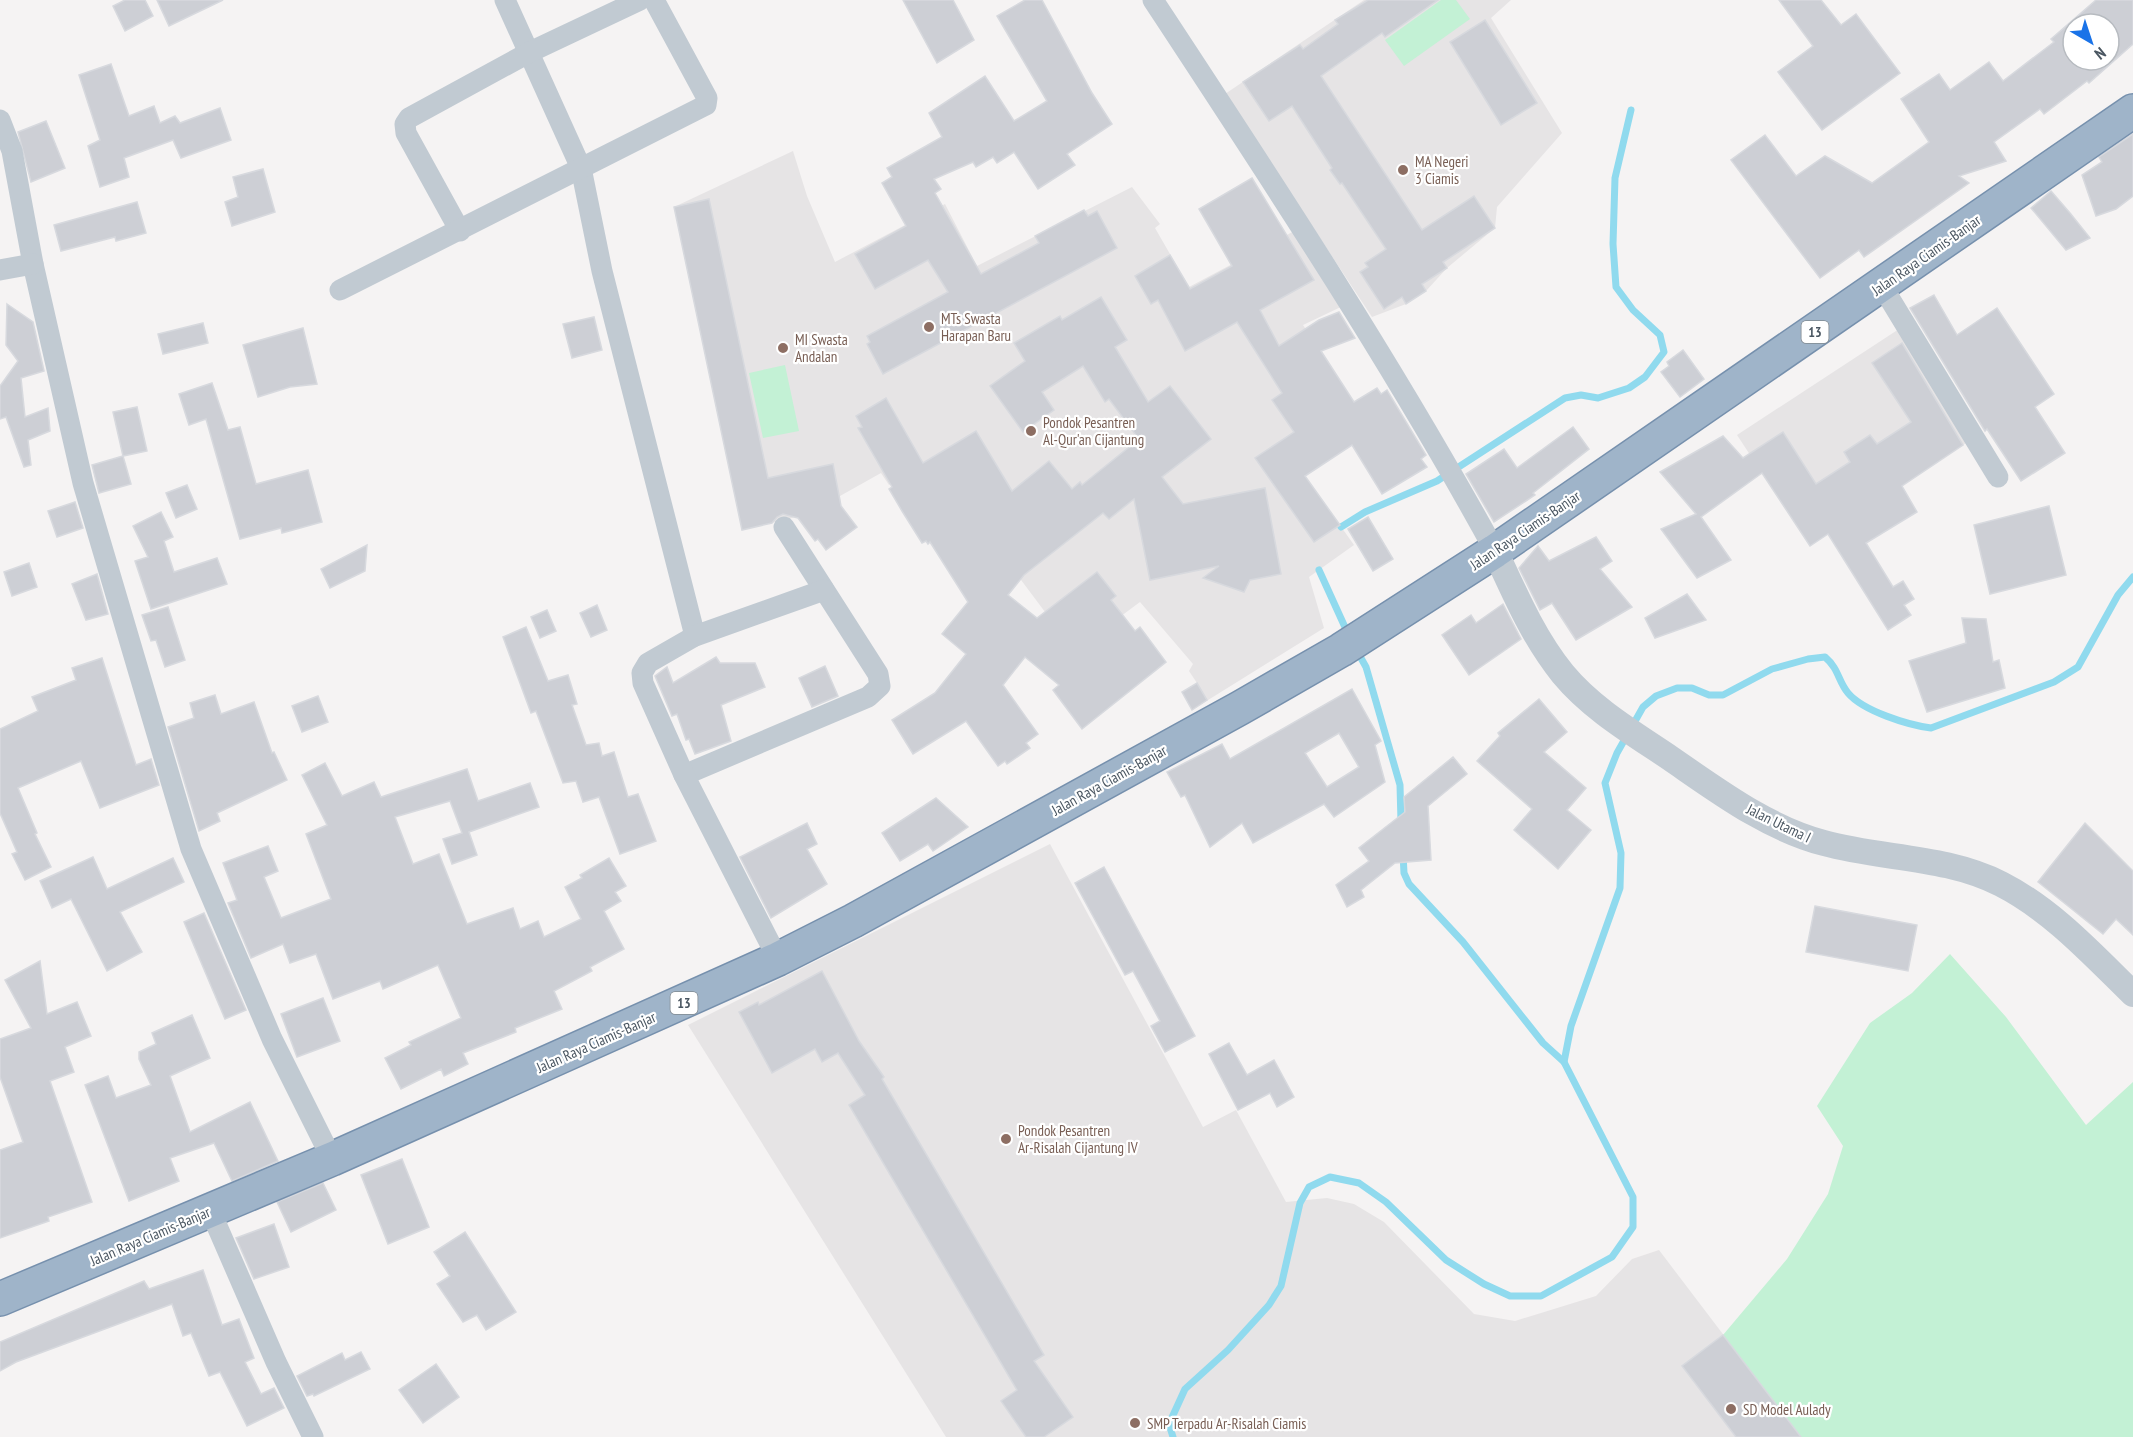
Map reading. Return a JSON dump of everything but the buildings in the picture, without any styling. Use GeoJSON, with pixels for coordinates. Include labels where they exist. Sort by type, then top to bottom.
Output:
{"type":"FeatureCollection","features":[{"type":"Feature","properties":{"kind":"highway","name":"Jalan Raya Ciamis-Banjar"},"geometry":{"type":"LineString","coordinates":[[0,1299],[332,1159],[778,959],[864,915],[1353,643],[1495,551],[2133,111]]}},
{"type":"Feature","properties":{"kind":"street"},"geometry":{"type":"LineString","coordinates":[[505,0],[581,168],[602,271],[695,636]]}},
{"type":"Feature","properties":{"kind":"street"},"geometry":{"type":"LineString","coordinates":[[460,231],[406,133],[406,121],[416,112],[530,51],[640,0]]}},
{"type":"Feature","properties":{"kind":"street"},"geometry":{"type":"LineString","coordinates":[[340,290],[701,109],[708,103],[654,0]]}},
{"type":"Feature","properties":{"kind":"street"},"geometry":{"type":"LineString","coordinates":[[1153,0],[1327,263],[1445,459],[1495,551]]}},
{"type":"Feature","properties":{"kind":"street"},"geometry":{"type":"LineString","coordinates":[[0,120],[12,151],[33,264],[83,483],[191,849],[272,1039],[332,1159]]}},
{"type":"Feature","properties":{"kind":"street"},"geometry":{"type":"LineString","coordinates":[[0,270],[33,264]]}},
{"type":"Feature","properties":{"kind":"street"},"geometry":{"type":"LineString","coordinates":[[1882,286],[1998,477]]}},
{"type":"Feature","properties":{"kind":"street"},"geometry":{"type":"LineString","coordinates":[[684,775],[868,697],[879,689],[881,682],[878,674],[784,527]]}},
{"type":"Feature","properties":{"kind":"street","name":"Jalan Utama I"},"geometry":{"type":"LineString","coordinates":[[1495,551],[1532,631],[1544,649],[1575,688],[1635,735],[1722,793],[1765,819],[1800,836],[1826,844],[1965,869],[1999,883],[2023,896],[2051,917],[2133,994]]}},
{"type":"Feature","properties":{"kind":"street"},"geometry":{"type":"LineString","coordinates":[[778,959],[684,775],[643,683],[642,673],[648,663],[695,636],[824,590]]}},
{"type":"Feature","properties":{"kind":"street"},"geometry":{"type":"LineString","coordinates":[[210,1210],[276,1362],[313,1437]]}},
{"type":"Feature","properties":{"kind":"shaded area","name":"MA Negeri 3 Ciamis"},"geometry":{"type":"Polygon","coordinates":[[[1364,0],[1511,0],[1491,18],[1562,133],[1497,207],[1495,228],[1447,268],[1426,291],[1406,304],[1372,317],[1225,94],[1364,0]]]}},
{"type":"Feature","properties":{"kind":"shaded area","name":"Pondok Pesantren Al-Qur'an Cijantung"},"geometry":{"type":"Polygon","coordinates":[[[793,151],[807,196],[835,262],[945,204],[977,266],[1132,187],[1160,224],[1155,228],[1189,287],[1298,229],[1345,305],[1303,325],[1353,401],[1305,476],[1354,545],[1309,577],[1324,628],[1192,710],[1182,692],[1197,683],[1189,671],[1193,664],[1140,602],[1070,654],[1057,628],[974,517],[924,464],[889,485],[881,473],[840,496],[841,506],[742,530],[674,207],[793,151]]]}},
{"type":"Feature","properties":{"kind":"shaded area"},"geometry":{"type":"Polygon","coordinates":[[[1899,329],[1972,439],[1810,546],[1737,435],[1899,329]]]}},
{"type":"Feature","properties":{"kind":"shaded area","name":"Pondok Pesantren Ar-Risalah Cijantung IV"},"geometry":{"type":"Polygon","coordinates":[[[1050,844],[1203,1127],[1236,1110],[1286,1202],[1327,1198],[1354,1204],[1384,1222],[1474,1314],[1515,1321],[1596,1296],[1632,1259],[1659,1250],[1801,1437],[946,1437],[688,1025],[1050,844]]]}},
{"type":"Feature","properties":{"kind":"green space"},"geometry":{"type":"Polygon","coordinates":[[[1441,0],[1456,0],[1470,19],[1404,66],[1385,40],[1441,0]]]}},
{"type":"Feature","properties":{"kind":"green space"},"geometry":{"type":"Polygon","coordinates":[[[785,365],[799,431],[763,438],[749,373],[785,365]]]}},
{"type":"Feature","properties":{"kind":"green space"},"geometry":{"type":"Polygon","coordinates":[[[1950,954],[2006,1017],[2086,1125],[2133,1082],[2133,1437],[1801,1437],[1723,1335],[1787,1259],[1828,1194],[1843,1146],[1817,1106],[1870,1023],[1912,993],[1950,954]]]}},
{"type":"Feature","properties":{"kind":"waterway"},"geometry":{"type":"LineString","coordinates":[[1341,527],[1365,512],[1437,481],[1565,398],[1581,395],[1598,398],[1629,388],[1645,377],[1664,352],[1660,335],[1633,310],[1616,287],[1613,244],[1615,178],[1631,110]]}},
{"type":"Feature","properties":{"kind":"waterway"},"geometry":{"type":"LineString","coordinates":[[1319,570],[1349,636]]}},
{"type":"Feature","properties":{"kind":"waterway"},"geometry":{"type":"LineString","coordinates":[[1173,1437],[1169,1424],[1185,1389],[1228,1350],[1269,1305],[1281,1286],[1300,1203],[1309,1187],[1330,1177],[1359,1183],[1386,1202],[1446,1260],[1484,1284],[1510,1296],[1541,1296],[1612,1257],[1633,1227],[1633,1197],[1564,1062],[1571,1026],[1620,888],[1621,853],[1605,783],[1617,753],[1643,707],[1656,696],[1677,688],[1692,688],[1709,695],[1723,695],[1772,669],[1808,659],[1825,657],[1855,700],[1886,716],[1931,728],[2054,682],[2078,667],[2118,595],[2133,577]]}},
{"type":"Feature","properties":{"kind":"waterway"},"geometry":{"type":"LineString","coordinates":[[1357,651],[1366,667],[1400,785],[1401,822]]}},
{"type":"Feature","properties":{"kind":"waterway"},"geometry":{"type":"LineString","coordinates":[[1403,854],[1404,873],[1409,884],[1463,942],[1543,1043],[1564,1062]]}},
{"type":"Feature","properties":{"kind":"place","name":"MA Negeri 3 Ciamis"},"geometry":{"type":"Point","coordinates":[1403,170]}},
{"type":"Feature","properties":{"kind":"place","name":"MTs Swasta Harapan Baru"},"geometry":{"type":"Point","coordinates":[929,327]}},
{"type":"Feature","properties":{"kind":"place","name":"MI Swasta Andalan"},"geometry":{"type":"Point","coordinates":[783,348]}},
{"type":"Feature","properties":{"kind":"place","name":"Pondok Pesantren Al-Qur'an Cijantung"},"geometry":{"type":"Point","coordinates":[1031,431]}},
{"type":"Feature","properties":{"kind":"place","name":"Pondok Pesantren Ar-Risalah Cijantung IV"},"geometry":{"type":"Point","coordinates":[1006,1139]}},
{"type":"Feature","properties":{"kind":"place","name":"SD Model Aulady"},"geometry":{"type":"Point","coordinates":[1731,1409]}},
{"type":"Feature","properties":{"kind":"place","name":"SMP Terpadu Ar-Risalah Ciamis"},"geometry":{"type":"Point","coordinates":[1135,1423]}}]}
